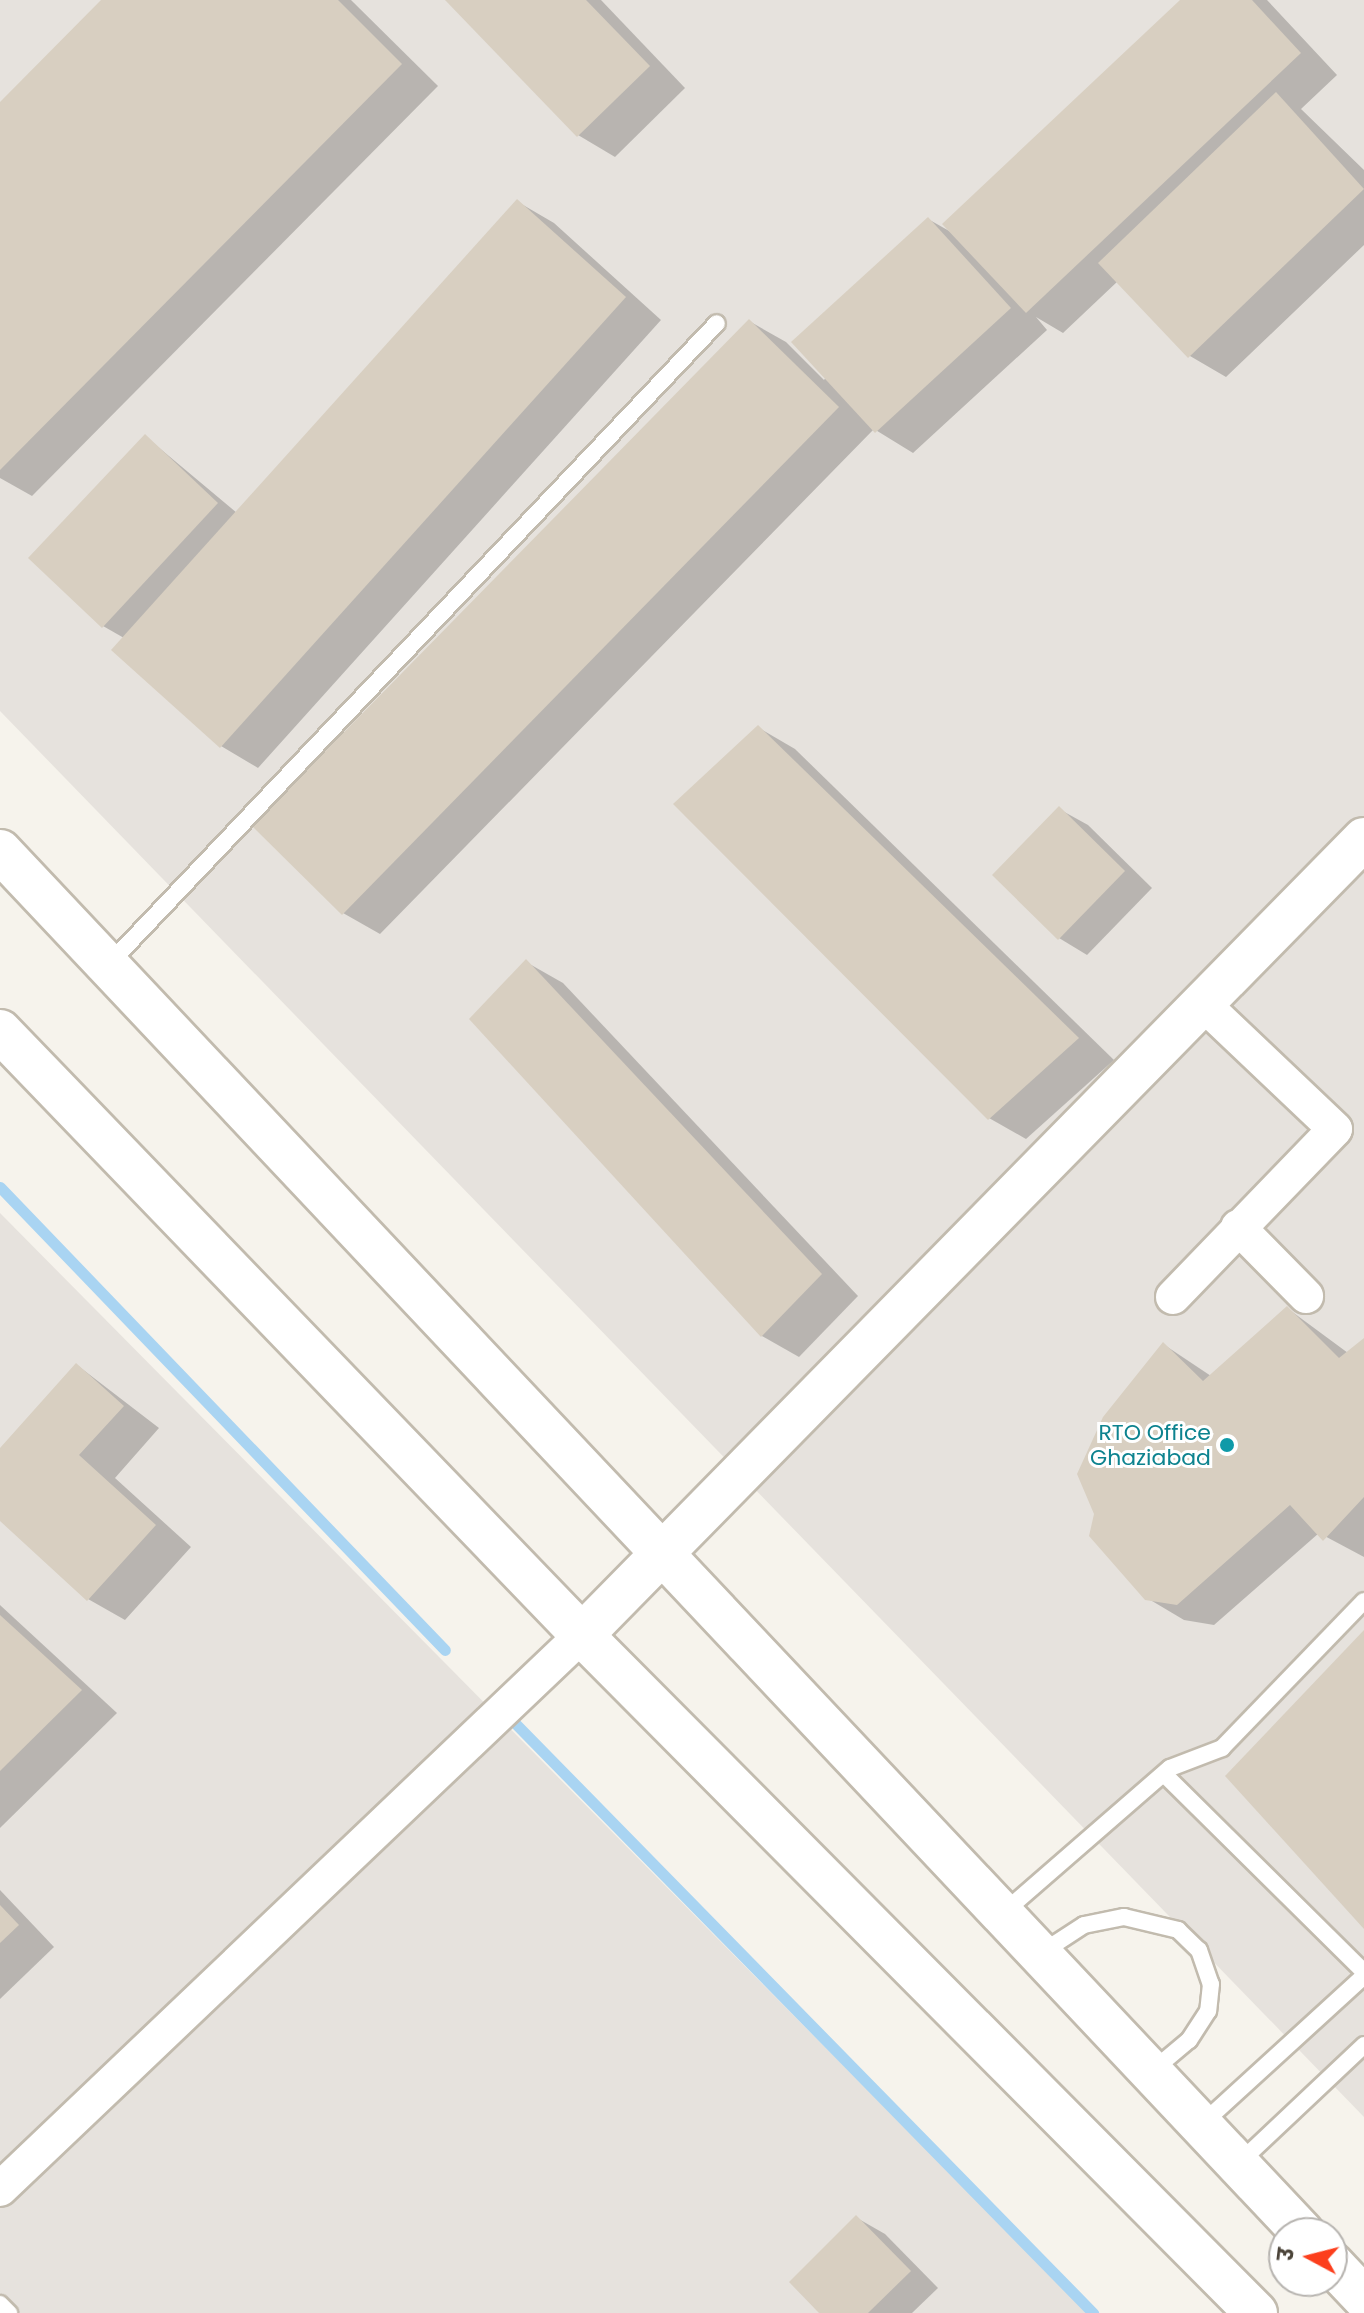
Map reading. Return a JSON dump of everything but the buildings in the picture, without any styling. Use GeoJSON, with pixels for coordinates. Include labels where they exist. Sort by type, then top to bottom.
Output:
{"type":"FeatureCollection","features":[{"type":"Feature","properties":{"kind":"street"},"geometry":{"type":"LineString","coordinates":[[0,2189],[582,1635],[659,1552],[1364,839]]}},
{"type":"Feature","properties":{"kind":"street"},"geometry":{"type":"LineString","coordinates":[[0,851],[1288,2217]]}},
{"type":"Feature","properties":{"kind":"street"},"geometry":{"type":"LineString","coordinates":[[1173,1297],[1335,1129],[1202,1003]]}},
{"type":"Feature","properties":{"kind":"street"},"geometry":{"type":"LineString","coordinates":[[0,1031],[582,1635],[1256,2313]]}},
{"type":"Feature","properties":{"kind":"street"},"geometry":{"type":"LineString","coordinates":[[1238,1227],[1306,1296]]}},
{"type":"Feature","properties":{"kind":"street"},"geometry":{"type":"LineString","coordinates":[[1348,2281],[1364,2298]]}},
{"type":"Feature","properties":{"kind":"lane"},"geometry":{"type":"LineString","coordinates":[[108,965],[717,323]]}},
{"type":"Feature","properties":{"kind":"lane"},"geometry":{"type":"LineString","coordinates":[[1002,1914],[1164,1774],[1222,1748],[1364,1601]]}},
{"type":"Feature","properties":{"kind":"lane"},"geometry":{"type":"LineString","coordinates":[[1164,1774],[1364,1974],[1201,2125]]}},
{"type":"Feature","properties":{"kind":"lane"},"geometry":{"type":"LineString","coordinates":[[1039,1954],[1084,1925],[1124,1917],[1178,1930],[1199,1950],[1211,1984],[1208,2011],[1189,2040],[1151,2072]]}},
{"type":"Feature","properties":{"kind":"lane"},"geometry":{"type":"LineString","coordinates":[[1238,2164],[1364,2045]]}},
{"type":"Feature","properties":{"kind":"lane"},"geometry":{"type":"LineString","coordinates":[[0,2304],[9,2313]]}},
{"type":"Feature","properties":{"kind":"shaded area"},"geometry":{"type":"Polygon","coordinates":[[[0,0],[1364,0],[1364,2117],[0,711],[0,0]]]}},
{"type":"Feature","properties":{"kind":"shaded area"},"geometry":{"type":"Polygon","coordinates":[[[0,1213],[1088,2313],[0,2313],[0,1213]]]}},
{"type":"Feature","properties":{"kind":"waterway"},"geometry":{"type":"LineString","coordinates":[[0,1187],[445,1650]]}},
{"type":"Feature","properties":{"kind":"waterway"},"geometry":{"type":"LineString","coordinates":[[511,1719],[1093,2313]]}},
{"type":"Feature","properties":{"kind":"place","name":"RTO Office Ghaziabad"},"geometry":{"type":"Point","coordinates":[1227,1445]}}]}
